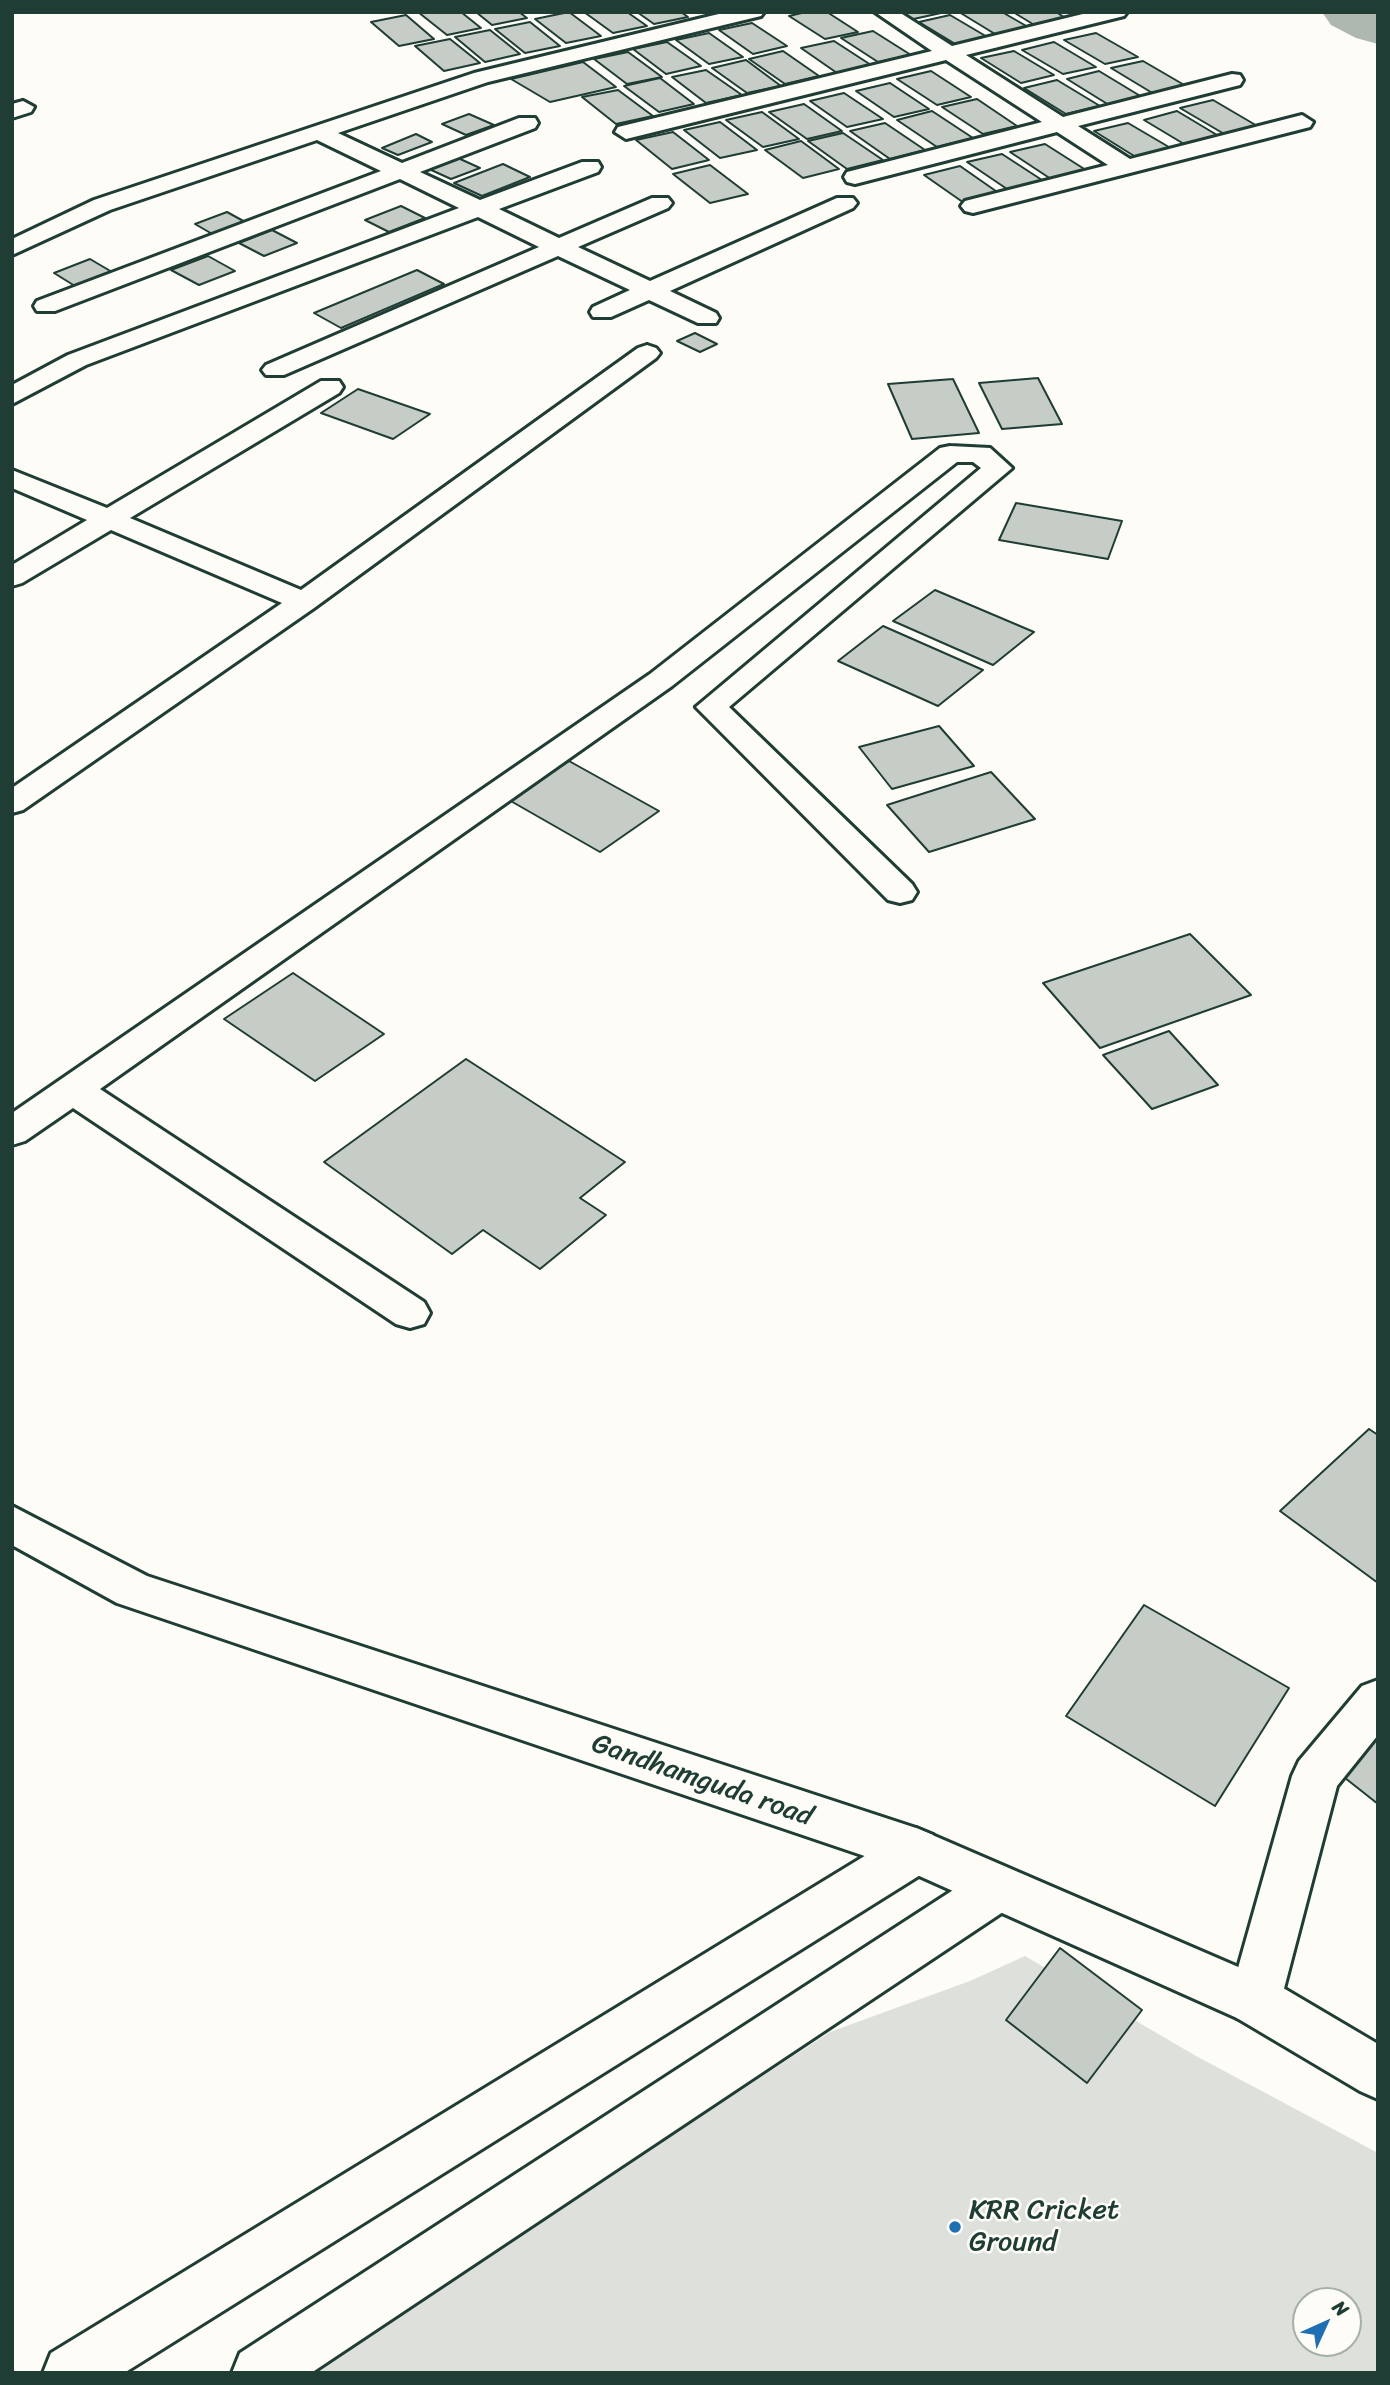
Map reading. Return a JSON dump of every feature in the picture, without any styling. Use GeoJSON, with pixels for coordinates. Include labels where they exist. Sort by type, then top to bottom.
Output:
{"type":"FeatureCollection","features":[{"type":"Feature","properties":{"kind":"street"},"geometry":{"type":"LineString","coordinates":[[12,248],[102,205],[481,77],[754,12]]}},
{"type":"Feature","properties":{"kind":"street"},"geometry":{"type":"LineString","coordinates":[[885,12],[952,52],[1127,167]]}},
{"type":"Feature","properties":{"kind":"street"},"geometry":{"type":"LineString","coordinates":[[626,132],[1117,12]]}},
{"type":"Feature","properties":{"kind":"street"},"geometry":{"type":"LineString","coordinates":[[855,177],[1232,80]]}},
{"type":"Feature","properties":{"kind":"street"},"geometry":{"type":"LineString","coordinates":[[972,206],[1303,122]]}},
{"type":"Feature","properties":{"kind":"street"},"geometry":{"type":"LineString","coordinates":[[46,306],[527,123]]}},
{"type":"Feature","properties":{"kind":"street"},"geometry":{"type":"LineString","coordinates":[[317,131],[476,210],[707,318]]}},
{"type":"Feature","properties":{"kind":"street"},"geometry":{"type":"LineString","coordinates":[[12,396],[77,360],[590,167]]}},
{"type":"Feature","properties":{"kind":"street"},"geometry":{"type":"LineString","coordinates":[[275,370],[660,203]]}},
{"type":"Feature","properties":{"kind":"street"},"geometry":{"type":"LineString","coordinates":[[602,312],[845,203]]}},
{"type":"Feature","properties":{"kind":"street"},"geometry":{"type":"LineString","coordinates":[[12,803],[304,602],[647,353]]}},
{"type":"Feature","properties":{"kind":"street"},"geometry":{"type":"LineString","coordinates":[[12,577],[106,518],[330,387]]}},
{"type":"Feature","properties":{"kind":"street"},"geometry":{"type":"LineString","coordinates":[[12,1132],[661,680],[950,454],[980,454],[998,468],[710,707]]}},
{"type":"Feature","properties":{"kind":"street"},"geometry":{"type":"LineString","coordinates":[[12,478],[304,602]]}},
{"type":"Feature","properties":{"kind":"street"},"geometry":{"type":"LineString","coordinates":[[661,680],[710,707],[900,892]]}},
{"type":"Feature","properties":{"kind":"street"},"geometry":{"type":"LineString","coordinates":[[74,1090],[410,1313]]}},
{"type":"Feature","properties":{"kind":"street","name":"Gandhamguda road"},"geometry":{"type":"LineString","coordinates":[[12,1524],[133,1590],[916,1851],[1255,2000],[1378,2073]]}},
{"type":"Feature","properties":{"kind":"street"},"geometry":{"type":"LineString","coordinates":[[1255,2000],[1316,1776],[1378,1700]]}},
{"type":"Feature","properties":{"kind":"street"},"geometry":{"type":"LineString","coordinates":[[71,2373],[916,1851]]}},
{"type":"Feature","properties":{"kind":"street"},"geometry":{"type":"LineString","coordinates":[[260,2373],[998,1888]]}},
{"type":"Feature","properties":{"kind":"shaded area","name":"KRR Cricket Ground"},"geometry":{"type":"Polygon","coordinates":[[[1025,1956],[1196,2056],[1378,2153],[1378,2373],[309,2373],[830,2032],[970,1981],[1025,1956]]]}},
{"type":"Feature","properties":{"kind":"building"},"geometry":{"type":"Polygon","coordinates":[[[418,12],[461,12],[481,28],[447,35],[418,12]]]}},
{"type":"Feature","properties":{"kind":"building"},"geometry":{"type":"Polygon","coordinates":[[[476,12],[519,12],[527,18],[492,25],[476,12]]]}},
{"type":"Feature","properties":{"kind":"building"},"geometry":{"type":"Polygon","coordinates":[[[569,12],[601,36],[566,43],[535,19],[569,12]]]}},
{"type":"Feature","properties":{"kind":"building"},"geometry":{"type":"Polygon","coordinates":[[[584,12],[627,12],[647,26],[613,33],[584,12]]]}},
{"type":"Feature","properties":{"kind":"building"},"geometry":{"type":"Polygon","coordinates":[[[637,12],[681,12],[688,17],[654,24],[637,12]]]}},
{"type":"Feature","properties":{"kind":"building"},"geometry":{"type":"Polygon","coordinates":[[[806,12],[827,12],[858,32],[825,39],[789,16],[806,12]]]}},
{"type":"Feature","properties":{"kind":"building"},"geometry":{"type":"Polygon","coordinates":[[[896,12],[940,12],[941,13],[909,20],[896,12]]]}},
{"type":"Feature","properties":{"kind":"building"},"geometry":{"type":"Polygon","coordinates":[[[959,12],[1002,12],[1028,27],[995,34],[959,12]]]}},
{"type":"Feature","properties":{"kind":"building"},"geometry":{"type":"Polygon","coordinates":[[[1013,12],[1056,12],[1067,19],[1036,26],[1013,12]]]}},
{"type":"Feature","properties":{"kind":"building"},"geometry":{"type":"Polygon","coordinates":[[[406,15],[434,39],[399,46],[371,22],[406,15]]]}},
{"type":"Feature","properties":{"kind":"building"},"geometry":{"type":"Polygon","coordinates":[[[950,15],[989,38],[957,45],[919,22],[950,15]]]}},
{"type":"Feature","properties":{"kind":"building"},"geometry":{"type":"Polygon","coordinates":[[[530,22],[560,46],[525,53],[495,29],[530,22]]]}},
{"type":"Feature","properties":{"kind":"building"},"geometry":{"type":"Polygon","coordinates":[[[752,23],[787,46],[753,54],[719,30],[752,23]]]}},
{"type":"Feature","properties":{"kind":"building"},"geometry":{"type":"Polygon","coordinates":[[[490,30],[520,54],[485,62],[455,37],[490,30]]]}},
{"type":"Feature","properties":{"kind":"building"},"geometry":{"type":"Polygon","coordinates":[[[873,31],[911,55],[878,62],[841,38],[873,31]]]}},
{"type":"Feature","properties":{"kind":"building"},"geometry":{"type":"Polygon","coordinates":[[[709,33],[743,57],[709,64],[676,40],[709,33]]]}},
{"type":"Feature","properties":{"kind":"building"},"geometry":{"type":"Polygon","coordinates":[[[1096,33],[1138,57],[1105,64],[1064,40],[1096,33]]]}},
{"type":"Feature","properties":{"kind":"building"},"geometry":{"type":"Polygon","coordinates":[[[450,39],[480,63],[444,71],[415,46],[450,39]]]}},
{"type":"Feature","properties":{"kind":"building"},"geometry":{"type":"Polygon","coordinates":[[[834,41],[871,65],[837,73],[801,48],[834,41]]]}},
{"type":"Feature","properties":{"kind":"building"},"geometry":{"type":"Polygon","coordinates":[[[667,42],[701,66],[666,74],[633,49],[667,42]]]}},
{"type":"Feature","properties":{"kind":"building"},"geometry":{"type":"Polygon","coordinates":[[[1054,42],[1096,67],[1063,74],[1022,50],[1054,42]]]}},
{"type":"Feature","properties":{"kind":"building"},"geometry":{"type":"Polygon","coordinates":[[[783,51],[819,76],[785,84],[749,59],[783,51]]]}},
{"type":"Feature","properties":{"kind":"building"},"geometry":{"type":"Polygon","coordinates":[[[1014,51],[1054,75],[1021,83],[981,58],[1014,51]]]}},
{"type":"Feature","properties":{"kind":"building"},"geometry":{"type":"Polygon","coordinates":[[[628,52],[662,77],[627,84],[594,59],[628,52]]]}},
{"type":"Feature","properties":{"kind":"building"},"geometry":{"type":"Polygon","coordinates":[[[746,60],[781,86],[747,93],[712,68],[746,60]]]}},
{"type":"Feature","properties":{"kind":"building"},"geometry":{"type":"Polygon","coordinates":[[[1143,61],[1186,86],[1154,94],[1111,68],[1143,61]]]}},
{"type":"Feature","properties":{"kind":"building"},"geometry":{"type":"Polygon","coordinates":[[[583,62],[616,87],[550,102],[511,79],[583,62]]]}},
{"type":"Feature","properties":{"kind":"building"},"geometry":{"type":"Polygon","coordinates":[[[706,70],[742,95],[706,103],[672,77],[706,70]]]}},
{"type":"Feature","properties":{"kind":"building"},"geometry":{"type":"Polygon","coordinates":[[[931,71],[971,97],[937,105],[897,79],[931,71]]]}},
{"type":"Feature","properties":{"kind":"building"},"geometry":{"type":"Polygon","coordinates":[[[1099,71],[1142,97],[1109,105],[1067,79],[1099,71]]]}},
{"type":"Feature","properties":{"kind":"building"},"geometry":{"type":"Polygon","coordinates":[[[660,78],[694,104],[659,112],[624,86],[660,78]]]}},
{"type":"Feature","properties":{"kind":"building"},"geometry":{"type":"Polygon","coordinates":[[[1057,80],[1100,106],[1066,114],[1024,88],[1057,80]]]}},
{"type":"Feature","properties":{"kind":"building"},"geometry":{"type":"Polygon","coordinates":[[[890,83],[929,109],[894,117],[856,91],[890,83]]]}},
{"type":"Feature","properties":{"kind":"building"},"geometry":{"type":"Polygon","coordinates":[[[618,90],[653,116],[616,124],[582,97],[618,90]]]}},
{"type":"Feature","properties":{"kind":"building"},"geometry":{"type":"Polygon","coordinates":[[[844,93],[883,119],[847,127],[810,101],[844,93]]]}},
{"type":"Feature","properties":{"kind":"building"},"geometry":{"type":"Polygon","coordinates":[[[977,99],[1017,126],[983,134],[942,107],[977,99]]]}},
{"type":"Feature","properties":{"kind":"building"},"geometry":{"type":"Polygon","coordinates":[[[1213,100],[1259,127],[1226,135],[1180,108],[1213,100]]]}},
{"type":"Feature","properties":{"kind":"building"},"geometry":{"type":"Polygon","coordinates":[[[804,104],[842,131],[807,139],[769,112],[804,104]]]}},
{"type":"Feature","properties":{"kind":"building"},"geometry":{"type":"Polygon","coordinates":[[[932,111],[973,138],[937,147],[897,120],[932,111]]]}},
{"type":"Feature","properties":{"kind":"building"},"geometry":{"type":"Polygon","coordinates":[[[1177,111],[1222,138],[1189,147],[1144,120],[1177,111]]]}},
{"type":"Feature","properties":{"kind":"building"},"geometry":{"type":"Polygon","coordinates":[[[762,112],[799,139],[763,147],[726,120],[762,112]]]}},
{"type":"Feature","properties":{"kind":"building"},"geometry":{"type":"Polygon","coordinates":[[[469,114],[494,125],[466,135],[442,124],[469,114]]]}},
{"type":"Feature","properties":{"kind":"building"},"geometry":{"type":"Polygon","coordinates":[[[720,122],[757,150],[720,158],[684,130],[720,122]]]}},
{"type":"Feature","properties":{"kind":"building"},"geometry":{"type":"Polygon","coordinates":[[[885,123],[925,150],[890,159],[850,131],[885,123]]]}},
{"type":"Feature","properties":{"kind":"building"},"geometry":{"type":"Polygon","coordinates":[[[1128,123],[1174,150],[1139,159],[1094,131],[1128,123]]]}},
{"type":"Feature","properties":{"kind":"building"},"geometry":{"type":"Polygon","coordinates":[[[673,132],[709,160],[672,169],[636,140],[673,132]]]}},
{"type":"Feature","properties":{"kind":"building"},"geometry":{"type":"Polygon","coordinates":[[[843,133],[883,160],[847,169],[808,141],[843,133]]]}},
{"type":"Feature","properties":{"kind":"building"},"geometry":{"type":"Polygon","coordinates":[[[416,134],[432,142],[398,155],[382,148],[416,134]]]}},
{"type":"Feature","properties":{"kind":"building"},"geometry":{"type":"Polygon","coordinates":[[[801,141],[839,169],[803,178],[765,150],[801,141]]]}},
{"type":"Feature","properties":{"kind":"building"},"geometry":{"type":"Polygon","coordinates":[[[1045,144],[1089,172],[1054,181],[1010,152],[1045,144]]]}},
{"type":"Feature","properties":{"kind":"building"},"geometry":{"type":"Polygon","coordinates":[[[1002,154],[1045,182],[1010,191],[967,162],[1002,154]]]}},
{"type":"Feature","properties":{"kind":"building"},"geometry":{"type":"Polygon","coordinates":[[[458,158],[480,168],[451,179],[429,169],[458,158]]]}},
{"type":"Feature","properties":{"kind":"building"},"geometry":{"type":"Polygon","coordinates":[[[503,164],[530,177],[482,196],[454,183],[503,164]]]}},
{"type":"Feature","properties":{"kind":"building"},"geometry":{"type":"Polygon","coordinates":[[[710,165],[748,194],[710,203],[673,174],[710,165]]]}},
{"type":"Feature","properties":{"kind":"building"},"geometry":{"type":"Polygon","coordinates":[[[960,166],[1003,196],[967,205],[924,175],[960,166]]]}},
{"type":"Feature","properties":{"kind":"building"},"geometry":{"type":"Polygon","coordinates":[[[401,206],[425,218],[389,232],[365,220],[401,206]]]}},
{"type":"Feature","properties":{"kind":"building"},"geometry":{"type":"Polygon","coordinates":[[[227,212],[247,223],[214,235],[195,224],[227,212]]]}},
{"type":"Feature","properties":{"kind":"building"},"geometry":{"type":"Polygon","coordinates":[[[272,230],[297,243],[264,256],[239,243],[272,230]]]}},
{"type":"Feature","properties":{"kind":"building"},"geometry":{"type":"Polygon","coordinates":[[[208,256],[235,271],[199,285],[171,270],[208,256]]]}},
{"type":"Feature","properties":{"kind":"building"},"geometry":{"type":"Polygon","coordinates":[[[90,259],[112,272],[75,286],[54,273],[90,259]]]}},
{"type":"Feature","properties":{"kind":"building"},"geometry":{"type":"Polygon","coordinates":[[[417,270],[444,284],[341,328],[314,313],[417,270]]]}},
{"type":"Feature","properties":{"kind":"building"},"geometry":{"type":"Polygon","coordinates":[[[695,333],[717,344],[700,352],[677,341],[695,333]]]}},
{"type":"Feature","properties":{"kind":"building"},"geometry":{"type":"Polygon","coordinates":[[[1038,378],[1062,424],[1002,429],[979,383],[1038,378]]]}},
{"type":"Feature","properties":{"kind":"building"},"geometry":{"type":"Polygon","coordinates":[[[953,379],[979,433],[912,439],[888,384],[953,379]]]}},
{"type":"Feature","properties":{"kind":"building"},"geometry":{"type":"Polygon","coordinates":[[[358,389],[430,414],[393,439],[321,413],[358,389]]]}},
{"type":"Feature","properties":{"kind":"building"},"geometry":{"type":"Polygon","coordinates":[[[1016,503],[1122,521],[1108,559],[999,540],[1016,503]]]}},
{"type":"Feature","properties":{"kind":"building"},"geometry":{"type":"Polygon","coordinates":[[[935,590],[1034,632],[993,665],[893,621],[935,590]]]}},
{"type":"Feature","properties":{"kind":"building"},"geometry":{"type":"Polygon","coordinates":[[[883,626],[983,670],[938,706],[838,661],[883,626]]]}},
{"type":"Feature","properties":{"kind":"building"},"geometry":{"type":"Polygon","coordinates":[[[939,726],[974,766],[892,789],[859,747],[939,726]]]}},
{"type":"Feature","properties":{"kind":"building"},"geometry":{"type":"Polygon","coordinates":[[[569,761],[659,811],[600,852],[509,800],[569,761]]]}},
{"type":"Feature","properties":{"kind":"building"},"geometry":{"type":"Polygon","coordinates":[[[991,772],[1035,819],[929,852],[887,805],[991,772]]]}},
{"type":"Feature","properties":{"kind":"building"},"geometry":{"type":"Polygon","coordinates":[[[1190,934],[1251,995],[1100,1048],[1043,983],[1190,934]]]}},
{"type":"Feature","properties":{"kind":"building"},"geometry":{"type":"Polygon","coordinates":[[[293,973],[384,1034],[315,1081],[224,1019],[293,973]]]}},
{"type":"Feature","properties":{"kind":"building"},"geometry":{"type":"Polygon","coordinates":[[[1169,1031],[1218,1085],[1152,1109],[1103,1055],[1169,1031]]]}},
{"type":"Feature","properties":{"kind":"building"},"geometry":{"type":"Polygon","coordinates":[[[466,1059],[625,1162],[580,1198],[606,1215],[540,1269],[483,1230],[452,1254],[324,1162],[466,1059]]]}},
{"type":"Feature","properties":{"kind":"building"},"geometry":{"type":"Polygon","coordinates":[[[1369,1429],[1378,1435],[1378,1583],[1280,1511],[1369,1429]]]}},
{"type":"Feature","properties":{"kind":"building"},"geometry":{"type":"Polygon","coordinates":[[[1144,1605],[1289,1688],[1215,1806],[1066,1716],[1144,1605]]]}},
{"type":"Feature","properties":{"kind":"building"},"geometry":{"type":"Polygon","coordinates":[[[1378,1733],[1378,1804],[1340,1774],[1378,1733]]]}},
{"type":"Feature","properties":{"kind":"building"},"geometry":{"type":"Polygon","coordinates":[[[1060,1948],[1142,2010],[1087,2083],[1006,2020],[1060,1948]]]}},
{"type":"Feature","properties":{"kind":"waterway"},"geometry":{"type":"LineString","coordinates":[[1353,12],[1378,25]]}},
{"type":"Feature","properties":{"kind":"place","name":"KRR Cricket Ground"},"geometry":{"type":"Point","coordinates":[955,2227]}}]}
